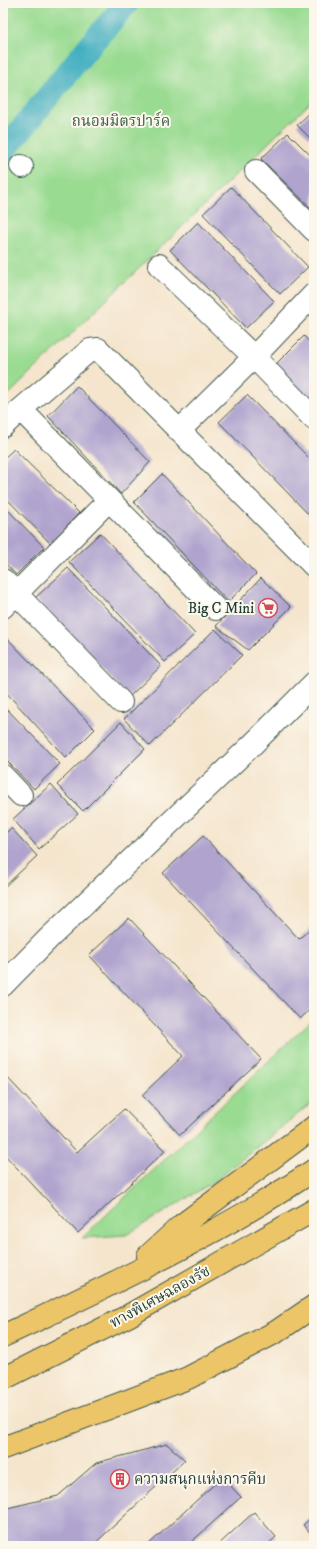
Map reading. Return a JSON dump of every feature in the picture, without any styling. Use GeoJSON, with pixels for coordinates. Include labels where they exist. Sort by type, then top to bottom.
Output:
{"type":"FeatureCollection","features":[{"type":"Feature","properties":{"kind":"highway"},"geometry":{"type":"LineString","coordinates":[[125,1277],[182,1225],[314,1127]]}},
{"type":"Feature","properties":{"kind":"highway"},"geometry":{"type":"LineString","coordinates":[[3,1336],[125,1277],[217,1230],[314,1170]]}},
{"type":"Feature","properties":{"kind":"highway","name":"ทางพิเศษฉลองรัช"},"geometry":{"type":"LineString","coordinates":[[3,1379],[128,1316],[314,1210]]}},
{"type":"Feature","properties":{"kind":"highway"},"geometry":{"type":"LineString","coordinates":[[3,1448],[188,1378],[276,1332],[314,1306]]}},
{"type":"Feature","properties":{"kind":"street"},"geometry":{"type":"LineString","coordinates":[[256,171],[314,230]]}},
{"type":"Feature","properties":{"kind":"street"},"geometry":{"type":"LineString","coordinates":[[159,265],[254,357],[314,419]]}},
{"type":"Feature","properties":{"kind":"street"},"geometry":{"type":"LineString","coordinates":[[180,431],[314,294]]}},
{"type":"Feature","properties":{"kind":"street"},"geometry":{"type":"LineString","coordinates":[[3,426],[90,350],[98,349],[314,566]]}},
{"type":"Feature","properties":{"kind":"street"},"geometry":{"type":"LineString","coordinates":[[29,418],[216,609]]}},
{"type":"Feature","properties":{"kind":"street"},"geometry":{"type":"LineString","coordinates":[[109,500],[7,594],[121,702]]}},
{"type":"Feature","properties":{"kind":"street"},"geometry":{"type":"LineString","coordinates":[[3,985],[55,933],[253,744],[314,683]]}},
{"type":"Feature","properties":{"kind":"street"},"geometry":{"type":"LineString","coordinates":[[3,776],[21,795]]}},
{"type":"Feature","properties":{"kind":"green space","name":"ถนอมมิตรปาร์ค"},"geometry":{"type":"Polygon","coordinates":[[[3,3],[314,3],[314,99],[3,400],[3,3]]]}},
{"type":"Feature","properties":{"kind":"green space"},"geometry":{"type":"Polygon","coordinates":[[[314,1018],[314,1101],[215,1181],[126,1235],[82,1238],[314,1018]]]}},
{"type":"Feature","properties":{"kind":"building"},"geometry":{"type":"Polygon","coordinates":[[[314,109],[314,142],[297,125],[314,109]]]}},
{"type":"Feature","properties":{"kind":"building"},"geometry":{"type":"Polygon","coordinates":[[[288,133],[314,159],[314,211],[261,159],[288,133]]]}},
{"type":"Feature","properties":{"kind":"building"},"geometry":{"type":"Polygon","coordinates":[[[231,187],[308,267],[280,294],[203,214],[231,187]]]}},
{"type":"Feature","properties":{"kind":"building"},"geometry":{"type":"Polygon","coordinates":[[[198,222],[274,301],[246,328],[170,250],[198,222]]]}},
{"type":"Feature","properties":{"kind":"building"},"geometry":{"type":"Polygon","coordinates":[[[304,336],[314,347],[314,405],[275,365],[304,336]]]}},
{"type":"Feature","properties":{"kind":"building"},"geometry":{"type":"Polygon","coordinates":[[[77,386],[150,462],[121,494],[48,416],[77,386]]]}},
{"type":"Feature","properties":{"kind":"building"},"geometry":{"type":"Polygon","coordinates":[[[247,395],[314,463],[314,520],[219,422],[247,395]]]}},
{"type":"Feature","properties":{"kind":"building"},"geometry":{"type":"Polygon","coordinates":[[[14,449],[79,513],[50,543],[3,495],[3,459],[14,449]]]}},
{"type":"Feature","properties":{"kind":"building"},"geometry":{"type":"Polygon","coordinates":[[[162,474],[256,574],[228,602],[134,502],[162,474]]]}},
{"type":"Feature","properties":{"kind":"building"},"geometry":{"type":"Polygon","coordinates":[[[3,505],[44,547],[16,575],[3,561],[3,505]]]}},
{"type":"Feature","properties":{"kind":"building"},"geometry":{"type":"Polygon","coordinates":[[[100,533],[195,634],[165,662],[69,562],[100,533]]]}},
{"type":"Feature","properties":{"kind":"building"},"geometry":{"type":"Polygon","coordinates":[[[68,568],[161,666],[129,697],[35,598],[68,568]]]}},
{"type":"Feature","properties":{"kind":"building"},"geometry":{"type":"Polygon","coordinates":[[[261,578],[291,607],[248,650],[216,626],[261,578]]]}},
{"type":"Feature","properties":{"kind":"building"},"geometry":{"type":"Polygon","coordinates":[[[215,629],[242,655],[150,746],[124,719],[215,629]]]}},
{"type":"Feature","properties":{"kind":"building"},"geometry":{"type":"Polygon","coordinates":[[[3,634],[95,729],[66,758],[3,689],[3,634]]]}},
{"type":"Feature","properties":{"kind":"building"},"geometry":{"type":"Polygon","coordinates":[[[3,705],[60,764],[34,789],[3,757],[3,705]]]}},
{"type":"Feature","properties":{"kind":"building"},"geometry":{"type":"Polygon","coordinates":[[[121,722],[145,749],[83,811],[57,785],[121,722]]]}},
{"type":"Feature","properties":{"kind":"building"},"geometry":{"type":"Polygon","coordinates":[[[51,784],[78,814],[39,849],[13,819],[51,784]]]}},
{"type":"Feature","properties":{"kind":"building"},"geometry":{"type":"Polygon","coordinates":[[[11,828],[37,856],[3,888],[3,836],[11,828]]]}},
{"type":"Feature","properties":{"kind":"building"},"geometry":{"type":"Polygon","coordinates":[[[203,836],[299,939],[314,925],[314,1006],[300,1019],[163,873],[203,836]]]}},
{"type":"Feature","properties":{"kind":"building"},"geometry":{"type":"Polygon","coordinates":[[[129,918],[261,1059],[180,1135],[142,1095],[183,1056],[89,955],[129,918]]]}},
{"type":"Feature","properties":{"kind":"building"},"geometry":{"type":"Polygon","coordinates":[[[3,1073],[77,1152],[124,1109],[165,1151],[78,1233],[3,1153],[3,1073]]]}},
{"type":"Feature","properties":{"kind":"building","name":"ความสนุกแห่งการคีบ"},"geometry":{"type":"Polygon","coordinates":[[[167,1444],[185,1460],[92,1546],[3,1546],[3,1509],[58,1496],[96,1463],[167,1444]]]}},
{"type":"Feature","properties":{"kind":"building"},"geometry":{"type":"Polygon","coordinates":[[[222,1477],[241,1497],[187,1546],[147,1546],[222,1477]]]}},
{"type":"Feature","properties":{"kind":"building"},"geometry":{"type":"Polygon","coordinates":[[[254,1512],[276,1537],[266,1546],[217,1546],[254,1512]]]}},
{"type":"Feature","properties":{"kind":"building"},"geometry":{"type":"Polygon","coordinates":[[[314,1515],[314,1537],[303,1525],[314,1515]]]}},
{"type":"Feature","properties":{"kind":"waterway"},"geometry":{"type":"LineString","coordinates":[[3,152],[90,45],[127,3]]}},
{"type":"Feature","properties":{"kind":"place","name":"Big C Mini"},"geometry":{"type":"Point","coordinates":[268,608]}},
{"type":"Feature","properties":{"kind":"place","name":"ความสนุกแห่งการคีบ"},"geometry":{"type":"Point","coordinates":[120,1479]}}]}
